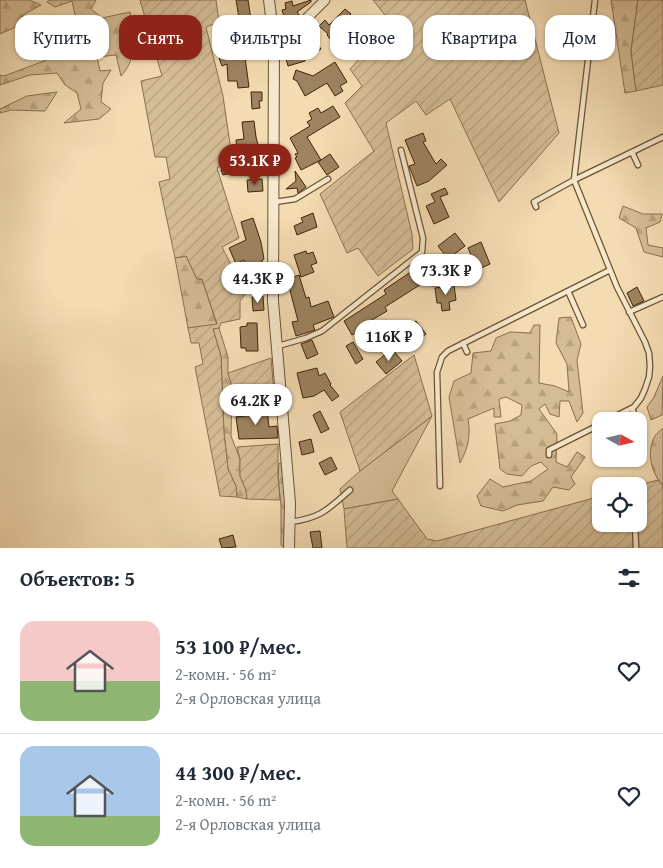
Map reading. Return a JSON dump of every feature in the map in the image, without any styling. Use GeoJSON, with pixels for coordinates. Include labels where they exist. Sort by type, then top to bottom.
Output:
{"type":"FeatureCollection","features":[{"type":"Feature","properties":{"kind":"street"},"geometry":{"type":"LineString","coordinates":[[269,0],[271,15]]}},
{"type":"Feature","properties":{"kind":"street"},"geometry":{"type":"LineString","coordinates":[[310,15],[325,0]]}},
{"type":"Feature","properties":{"kind":"street"},"geometry":{"type":"LineString","coordinates":[[274,60],[275,202],[273,301],[290,503],[289,548]]}},
{"type":"Feature","properties":{"kind":"lane"},"geometry":{"type":"LineString","coordinates":[[595,0],[574,180],[610,270],[645,342],[648,353],[649,377],[641,398],[632,408],[624,412]]}},
{"type":"Feature","properties":{"kind":"lane"},"geometry":{"type":"LineString","coordinates":[[536,207],[534,202],[574,180],[663,137]]}},
{"type":"Feature","properties":{"kind":"lane"},"geometry":{"type":"LineString","coordinates":[[276,346],[306,338],[322,331],[422,252],[423,238],[401,150]]}},
{"type":"Feature","properties":{"kind":"lane"},"geometry":{"type":"LineString","coordinates":[[632,152],[638,165]]}},
{"type":"Feature","properties":{"kind":"lane"},"geometry":{"type":"LineString","coordinates":[[275,202],[295,199],[328,179]]}},
{"type":"Feature","properties":{"kind":"lane"},"geometry":{"type":"LineString","coordinates":[[417,257],[432,283],[461,280]]}},
{"type":"Feature","properties":{"kind":"lane"},"geometry":{"type":"LineString","coordinates":[[440,486],[437,372],[442,357],[448,351],[610,270]]}},
{"type":"Feature","properties":{"kind":"lane"},"geometry":{"type":"LineString","coordinates":[[568,291],[583,325]]}},
{"type":"Feature","properties":{"kind":"lane"},"geometry":{"type":"LineString","coordinates":[[629,312],[663,298]]}},
{"type":"Feature","properties":{"kind":"lane"},"geometry":{"type":"LineString","coordinates":[[463,344],[467,352]]}},
{"type":"Feature","properties":{"kind":"lane"},"geometry":{"type":"LineString","coordinates":[[632,408],[634,412]]}},
{"type":"Feature","properties":{"kind":"lane"},"geometry":{"type":"LineString","coordinates":[[549,455],[549,450],[592,428]]}},
{"type":"Feature","properties":{"kind":"lane"},"geometry":{"type":"LineString","coordinates":[[290,522],[306,520],[326,512],[350,490]]}},
{"type":"Feature","properties":{"kind":"lane"},"geometry":{"type":"LineString","coordinates":[[635,532],[636,548]]}},
{"type":"Feature","properties":{"kind":"green space"},"geometry":{"type":"Polygon","coordinates":[[[0,0],[29,0],[41,5],[23,15],[15,15],[15,27],[0,34],[0,0]]]}},
{"type":"Feature","properties":{"kind":"green space"},"geometry":{"type":"Polygon","coordinates":[[[50,0],[96,0],[91,9],[98,15],[75,15],[72,1],[55,7],[47,2],[50,0]]]}},
{"type":"Feature","properties":{"kind":"green space"},"geometry":{"type":"Polygon","coordinates":[[[140,0],[216,0],[218,15],[212,15],[212,25],[206,27],[212,51],[212,60],[214,60],[223,96],[232,158],[217,168],[239,238],[222,247],[234,271],[242,270],[247,292],[240,301],[240,319],[221,323],[219,328],[213,329],[221,356],[224,433],[228,469],[236,486],[237,497],[220,496],[195,367],[203,364],[199,343],[191,343],[188,328],[217,324],[202,279],[197,279],[186,256],[175,258],[159,182],[170,179],[166,157],[155,157],[141,81],[162,76],[157,60],[202,60],[202,15],[144,15],[140,0]]]}},
{"type":"Feature","properties":{"kind":"green space"},"geometry":{"type":"Polygon","coordinates":[[[373,0],[525,0],[529,15],[423,15],[423,60],[535,60],[535,39],[559,133],[499,202],[450,99],[426,115],[416,101],[386,123],[412,234],[413,249],[378,276],[358,248],[347,253],[320,194],[374,151],[345,103],[362,86],[350,69],[358,60],[413,60],[413,15],[385,15],[373,0]]]}},
{"type":"Feature","properties":{"kind":"green space"},"geometry":{"type":"Polygon","coordinates":[[[611,0],[638,0],[631,51],[636,91],[625,93],[615,15],[613,15],[611,0]]]}},
{"type":"Feature","properties":{"kind":"green space"},"geometry":{"type":"Polygon","coordinates":[[[638,0],[663,0],[663,85],[636,91],[631,51],[638,0]]]}},
{"type":"Feature","properties":{"kind":"green space"},"geometry":{"type":"Polygon","coordinates":[[[130,12],[131,15],[119,15],[119,60],[130,60],[121,76],[116,55],[109,56],[109,16],[130,12]]]}},
{"type":"Feature","properties":{"kind":"green space"},"geometry":{"type":"Polygon","coordinates":[[[98,60],[100,71],[111,70],[103,83],[101,102],[111,109],[99,119],[64,123],[81,109],[77,93],[65,85],[57,73],[30,75],[0,85],[0,75],[4,76],[44,61],[98,60]]]}},
{"type":"Feature","properties":{"kind":"green space"},"geometry":{"type":"Polygon","coordinates":[[[57,92],[45,111],[11,110],[0,113],[0,109],[27,96],[57,92]]]}},
{"type":"Feature","properties":{"kind":"green space"},"geometry":{"type":"Polygon","coordinates":[[[623,206],[643,214],[662,214],[660,222],[646,228],[648,245],[663,248],[663,257],[644,252],[636,228],[619,218],[623,206]]]}},
{"type":"Feature","properties":{"kind":"green space"},"geometry":{"type":"Polygon","coordinates":[[[186,256],[197,279],[202,279],[217,325],[188,328],[175,258],[186,256]]]}},
{"type":"Feature","properties":{"kind":"green space"},"geometry":{"type":"Polygon","coordinates":[[[571,317],[581,344],[577,360],[583,413],[577,422],[569,401],[560,401],[559,417],[550,414],[545,404],[539,409],[557,434],[556,462],[567,467],[577,452],[585,457],[571,477],[575,484],[569,490],[553,487],[543,501],[517,505],[503,511],[481,506],[477,496],[490,479],[503,487],[531,481],[548,469],[541,462],[531,466],[522,476],[507,474],[500,469],[495,424],[510,421],[521,415],[522,405],[506,397],[499,399],[501,417],[494,417],[494,408],[468,419],[468,442],[460,463],[449,397],[454,381],[471,373],[473,353],[491,351],[496,338],[510,332],[530,333],[534,325],[540,325],[539,383],[555,386],[569,392],[567,364],[556,343],[559,318],[571,317]]]}},
{"type":"Feature","properties":{"kind":"green space"},"geometry":{"type":"Polygon","coordinates":[[[219,328],[228,357],[228,373],[232,387],[231,436],[240,459],[240,476],[246,490],[247,499],[237,497],[236,486],[228,469],[224,433],[221,356],[213,329],[219,328]]]}},
{"type":"Feature","properties":{"kind":"green space"},"geometry":{"type":"Polygon","coordinates":[[[414,355],[432,416],[360,471],[340,412],[414,355]]]}},
{"type":"Feature","properties":{"kind":"green space"},"geometry":{"type":"Polygon","coordinates":[[[271,358],[275,405],[244,409],[242,400],[231,402],[232,387],[228,373],[271,358]]]}},
{"type":"Feature","properties":{"kind":"green space"},"geometry":{"type":"Polygon","coordinates":[[[663,376],[662,415],[651,420],[647,407],[654,397],[663,376]]]}},
{"type":"Feature","properties":{"kind":"green space"},"geometry":{"type":"Polygon","coordinates":[[[432,416],[392,491],[398,499],[344,509],[340,489],[360,471],[432,416]]]}},
{"type":"Feature","properties":{"kind":"green space"},"geometry":{"type":"Polygon","coordinates":[[[663,428],[663,486],[653,470],[650,452],[654,438],[663,428]]]}},
{"type":"Feature","properties":{"kind":"green space"},"geometry":{"type":"Polygon","coordinates":[[[278,444],[280,500],[247,499],[246,490],[240,476],[240,459],[237,447],[278,444]]]}},
{"type":"Feature","properties":{"kind":"green space"},"geometry":{"type":"Polygon","coordinates":[[[279,463],[283,465],[287,505],[284,548],[281,545],[279,463]]]}},
{"type":"Feature","properties":{"kind":"green space"},"geometry":{"type":"Polygon","coordinates":[[[658,480],[663,486],[663,548],[347,548],[344,509],[398,499],[427,539],[437,541],[592,498],[592,532],[647,532],[647,483],[658,480]]]}},
{"type":"Feature","properties":{"kind":"building"},"geometry":{"type":"Polygon","coordinates":[[[236,0],[248,0],[250,15],[238,15],[236,0]]]}},
{"type":"Feature","properties":{"kind":"building"},"geometry":{"type":"Polygon","coordinates":[[[311,0],[311,2],[297,12],[299,15],[284,15],[282,10],[286,9],[285,3],[292,1],[293,6],[311,0]]]}},
{"type":"Feature","properties":{"kind":"building"},"geometry":{"type":"Polygon","coordinates":[[[345,9],[351,14],[350,15],[339,15],[345,9]]]}},
{"type":"Feature","properties":{"kind":"building"},"geometry":{"type":"Polygon","coordinates":[[[325,20],[329,25],[330,39],[328,34],[320,27],[325,20]]]}},
{"type":"Feature","properties":{"kind":"building"},"geometry":{"type":"Polygon","coordinates":[[[220,60],[245,60],[249,87],[238,88],[237,81],[228,81],[227,64],[222,66],[220,60]]]}},
{"type":"Feature","properties":{"kind":"building"},"geometry":{"type":"Polygon","coordinates":[[[286,60],[305,60],[305,61],[288,66],[286,60]]]}},
{"type":"Feature","properties":{"kind":"building"},"geometry":{"type":"Polygon","coordinates":[[[335,62],[347,82],[340,86],[343,91],[335,96],[327,83],[305,96],[297,81],[293,79],[296,70],[313,76],[335,62]]]}},
{"type":"Feature","properties":{"kind":"building"},"geometry":{"type":"Polygon","coordinates":[[[251,92],[262,92],[262,101],[259,101],[260,108],[252,109],[251,92]]]}},
{"type":"Feature","properties":{"kind":"building"},"geometry":{"type":"Polygon","coordinates":[[[333,106],[340,117],[307,137],[321,160],[301,170],[295,158],[297,157],[295,154],[298,153],[290,138],[310,126],[307,122],[312,119],[309,113],[318,108],[321,113],[333,106]]]}},
{"type":"Feature","properties":{"kind":"building"},"geometry":{"type":"Polygon","coordinates":[[[254,121],[263,165],[223,175],[221,170],[241,163],[236,140],[244,139],[242,122],[254,121]]]}},
{"type":"Feature","properties":{"kind":"building"},"geometry":{"type":"Polygon","coordinates":[[[423,133],[426,141],[423,142],[436,164],[441,159],[447,165],[429,181],[417,186],[409,166],[415,164],[405,140],[423,133]]]}},
{"type":"Feature","properties":{"kind":"building"},"geometry":{"type":"Polygon","coordinates":[[[330,154],[339,167],[327,175],[318,162],[330,154]]]}},
{"type":"Feature","properties":{"kind":"building"},"geometry":{"type":"Polygon","coordinates":[[[295,171],[306,187],[298,193],[297,188],[286,189],[296,181],[295,171]]]}},
{"type":"Feature","properties":{"kind":"building"},"geometry":{"type":"Polygon","coordinates":[[[262,179],[263,191],[248,192],[247,180],[262,179]]]}},
{"type":"Feature","properties":{"kind":"building"},"geometry":{"type":"Polygon","coordinates":[[[445,188],[448,194],[440,197],[449,217],[434,224],[426,206],[435,202],[431,194],[445,188]]]}},
{"type":"Feature","properties":{"kind":"building"},"geometry":{"type":"Polygon","coordinates":[[[313,213],[317,227],[297,235],[294,226],[303,222],[301,218],[313,213]]]}},
{"type":"Feature","properties":{"kind":"building"},"geometry":{"type":"Polygon","coordinates":[[[253,218],[261,242],[264,276],[247,280],[244,260],[236,264],[229,248],[246,240],[241,222],[253,218]]]}},
{"type":"Feature","properties":{"kind":"building"},"geometry":{"type":"Polygon","coordinates":[[[455,233],[465,246],[448,259],[438,246],[455,233]]]}},
{"type":"Feature","properties":{"kind":"building"},"geometry":{"type":"Polygon","coordinates":[[[481,242],[490,264],[477,270],[468,248],[481,242]]]}},
{"type":"Feature","properties":{"kind":"building"},"geometry":{"type":"Polygon","coordinates":[[[306,251],[307,254],[313,252],[317,263],[311,265],[314,272],[301,277],[294,255],[306,251]]]}},
{"type":"Feature","properties":{"kind":"building"},"geometry":{"type":"Polygon","coordinates":[[[418,267],[426,281],[385,307],[387,311],[362,326],[364,328],[352,335],[344,321],[386,294],[384,290],[418,267]]]}},
{"type":"Feature","properties":{"kind":"building"},"geometry":{"type":"Polygon","coordinates":[[[299,275],[306,298],[309,297],[311,307],[328,301],[334,317],[313,325],[315,330],[296,336],[292,322],[298,321],[287,279],[299,275]]]}},
{"type":"Feature","properties":{"kind":"building"},"geometry":{"type":"Polygon","coordinates":[[[454,285],[456,300],[449,302],[450,310],[442,311],[441,303],[437,303],[435,288],[454,285]]]}},
{"type":"Feature","properties":{"kind":"building"},"geometry":{"type":"Polygon","coordinates":[[[637,287],[644,301],[633,306],[627,293],[637,287]]]}},
{"type":"Feature","properties":{"kind":"building"},"geometry":{"type":"Polygon","coordinates":[[[263,296],[264,310],[253,311],[252,297],[263,296]]]}},
{"type":"Feature","properties":{"kind":"building"},"geometry":{"type":"Polygon","coordinates":[[[416,321],[426,334],[409,346],[399,332],[416,321]]]}},
{"type":"Feature","properties":{"kind":"building"},"geometry":{"type":"Polygon","coordinates":[[[247,323],[257,323],[258,351],[246,351],[246,348],[241,348],[240,327],[247,326],[247,323]]]}},
{"type":"Feature","properties":{"kind":"building"},"geometry":{"type":"Polygon","coordinates":[[[312,340],[318,354],[307,359],[301,344],[312,340]]]}},
{"type":"Feature","properties":{"kind":"building"},"geometry":{"type":"Polygon","coordinates":[[[353,342],[363,359],[356,364],[346,346],[353,342]]]}},
{"type":"Feature","properties":{"kind":"building"},"geometry":{"type":"Polygon","coordinates":[[[392,349],[402,361],[386,374],[376,362],[392,349]]]}},
{"type":"Feature","properties":{"kind":"building"},"geometry":{"type":"Polygon","coordinates":[[[317,368],[319,376],[325,373],[330,385],[339,396],[332,401],[324,390],[314,396],[303,398],[297,373],[317,368]]]}},
{"type":"Feature","properties":{"kind":"building"},"geometry":{"type":"Polygon","coordinates":[[[267,408],[269,427],[277,426],[278,438],[239,439],[236,417],[253,415],[253,409],[267,408]]]}},
{"type":"Feature","properties":{"kind":"building"},"geometry":{"type":"Polygon","coordinates":[[[320,411],[329,429],[321,433],[313,415],[320,411]]]}},
{"type":"Feature","properties":{"kind":"building"},"geometry":{"type":"Polygon","coordinates":[[[311,439],[314,452],[302,455],[299,442],[311,439]]]}},
{"type":"Feature","properties":{"kind":"building"},"geometry":{"type":"Polygon","coordinates":[[[331,457],[337,469],[325,475],[319,463],[331,457]]]}},
{"type":"Feature","properties":{"kind":"building"},"geometry":{"type":"Polygon","coordinates":[[[320,531],[322,548],[313,548],[310,532],[320,531]]]}},
{"type":"Feature","properties":{"kind":"building"},"geometry":{"type":"Polygon","coordinates":[[[233,535],[236,547],[222,548],[219,539],[233,535]]]}}]}
